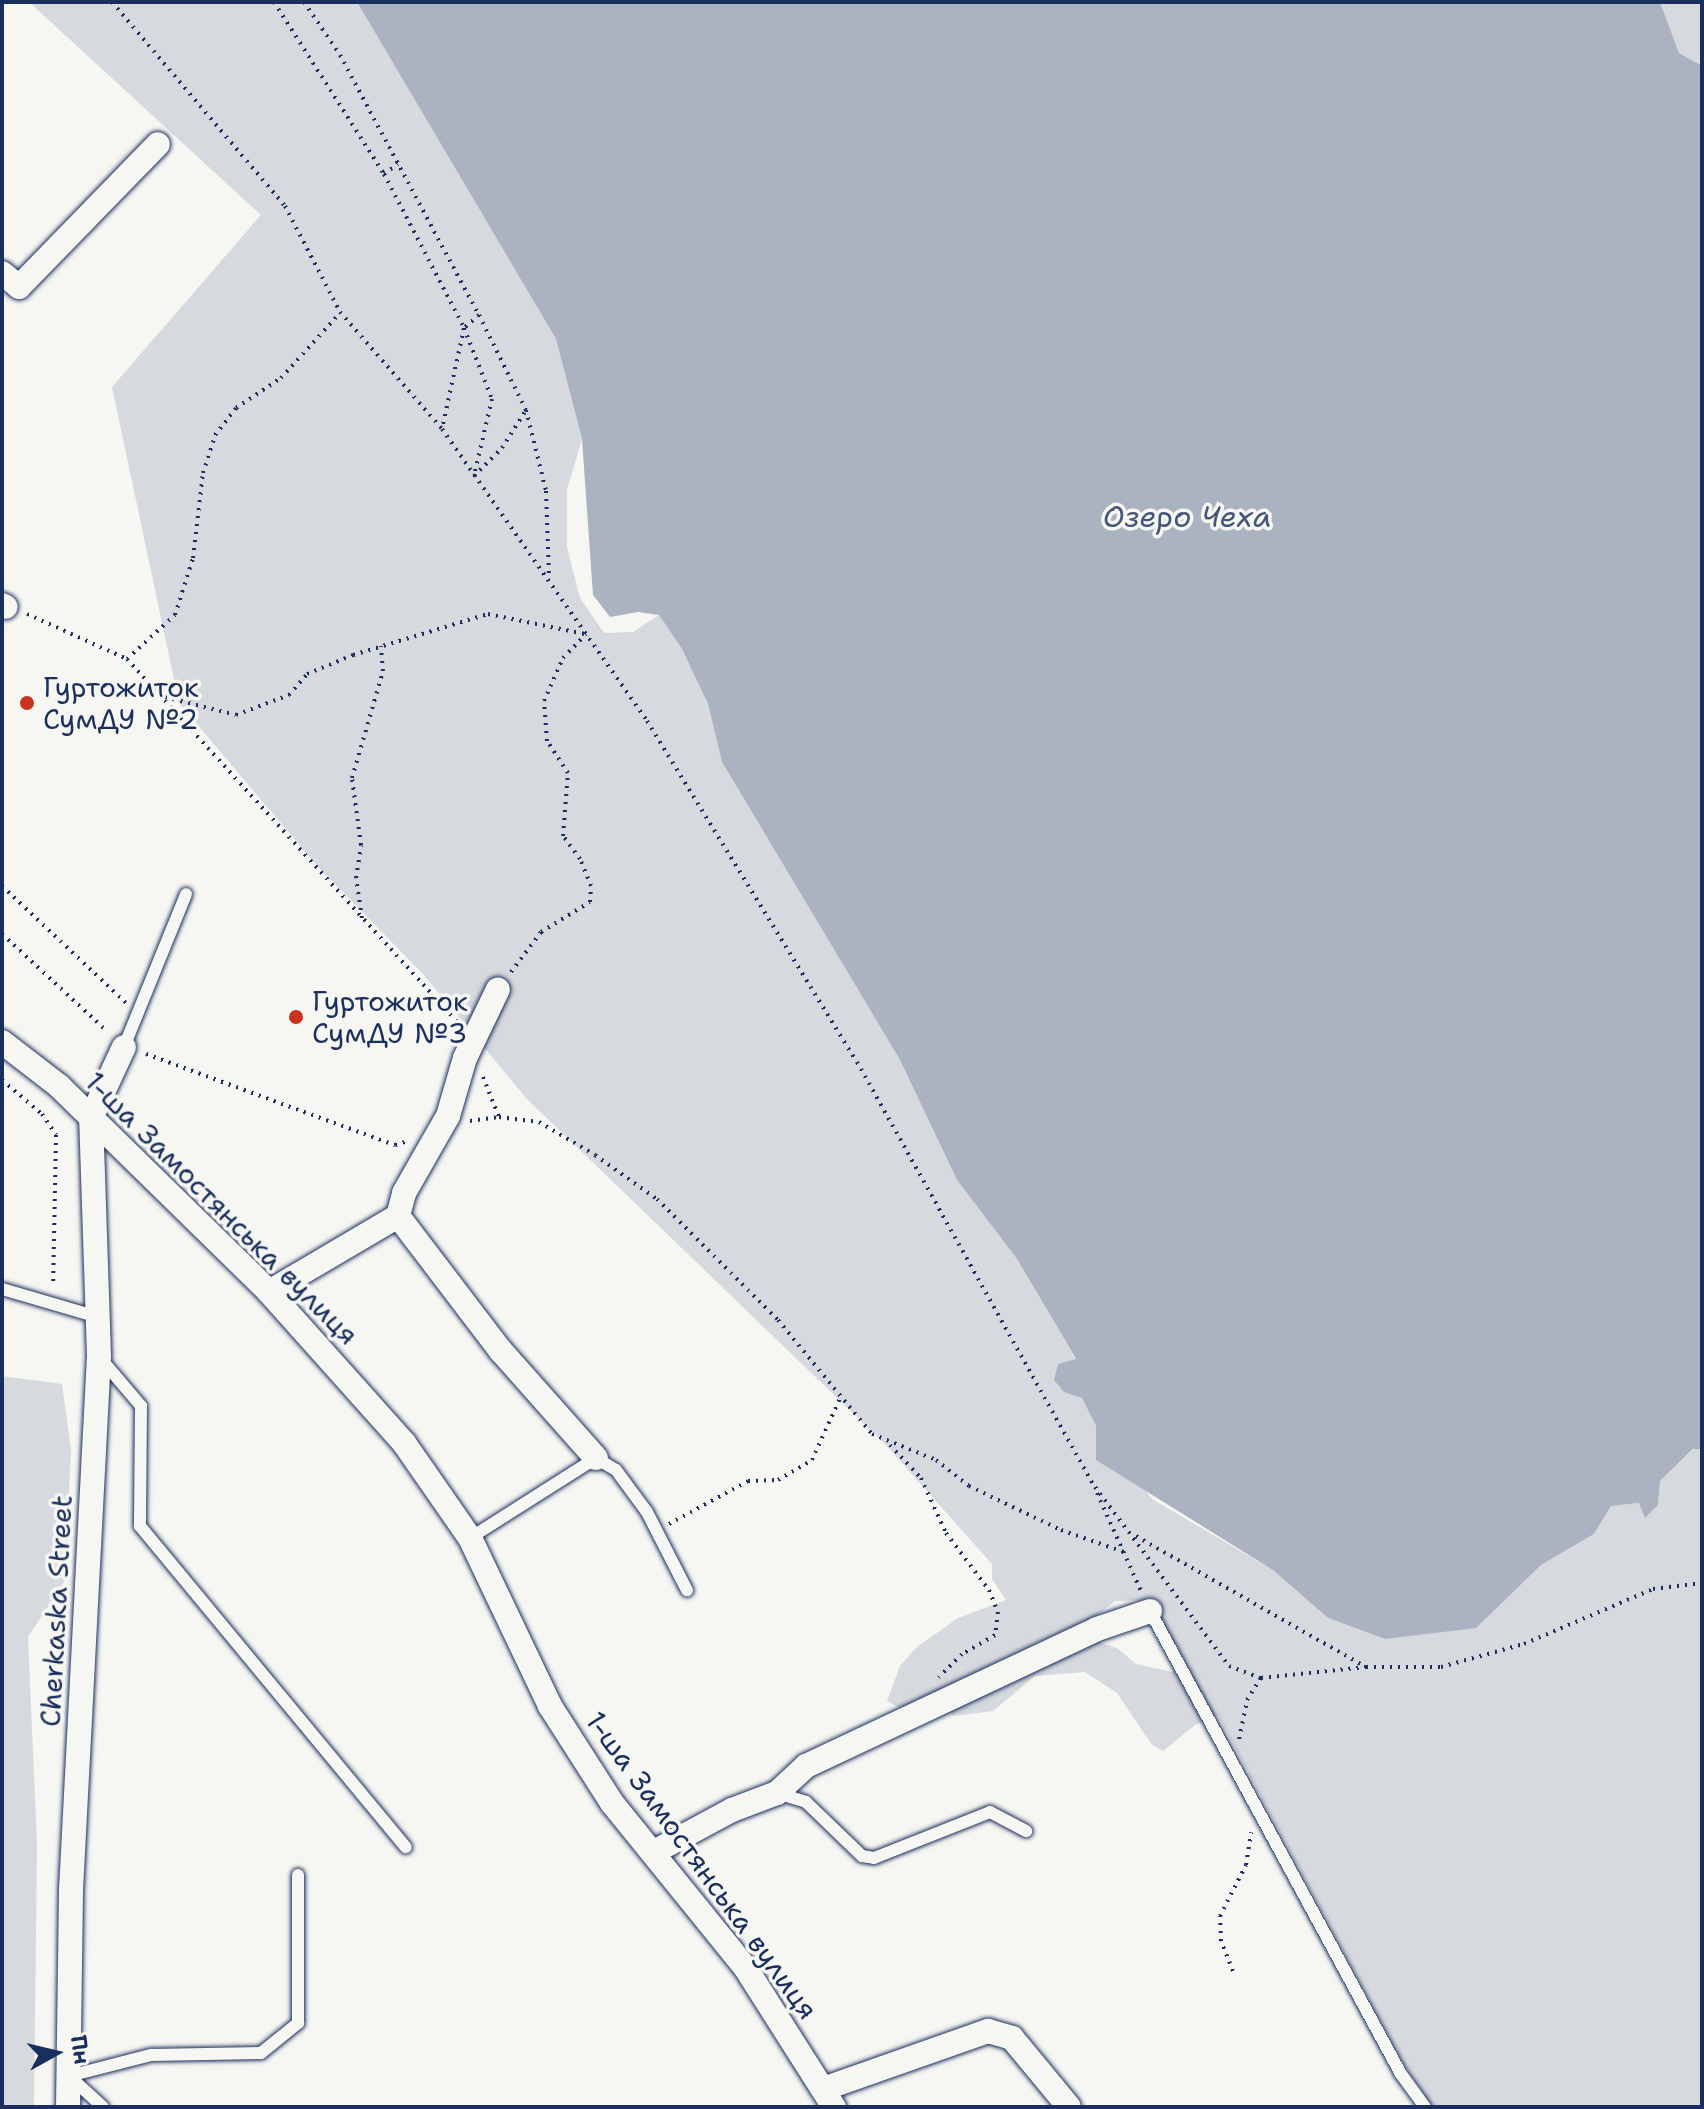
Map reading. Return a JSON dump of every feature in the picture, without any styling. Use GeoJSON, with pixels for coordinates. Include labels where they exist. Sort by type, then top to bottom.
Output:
{"type":"FeatureCollection","features":[{"type":"Feature","properties":{"kind":"street"},"geometry":{"type":"LineString","coordinates":[[2,273],[19,287],[158,144]]}},
{"type":"Feature","properties":{"kind":"street"},"geometry":{"type":"LineString","coordinates":[[269,1292],[398,1216],[404,1193],[439,1132],[474,1039],[498,989]]}},
{"type":"Feature","properties":{"kind":"street","name":"1-ша Замостянська вулиця"},"geometry":{"type":"LineString","coordinates":[[2,1042],[91,1118],[269,1292],[404,1443],[470,1538],[550,1706],[612,1803],[745,1967],[830,2098]]}},
{"type":"Feature","properties":{"kind":"street"},"geometry":{"type":"LineString","coordinates":[[91,1118],[124,1047]]}},
{"type":"Feature","properties":{"kind":"street","name":"Cherkaska Street"},"geometry":{"type":"LineString","coordinates":[[68,2107],[71,1890],[99,1356],[91,1118]]}},
{"type":"Feature","properties":{"kind":"street"},"geometry":{"type":"LineString","coordinates":[[398,1216],[501,1351],[596,1458]]}},
{"type":"Feature","properties":{"kind":"street"},"geometry":{"type":"LineString","coordinates":[[654,1852],[732,1810],[777,1793],[806,1766],[1097,1629],[1150,1611]]}},
{"type":"Feature","properties":{"kind":"street"},"geometry":{"type":"LineString","coordinates":[[830,2098],[988,2031],[1012,2038],[1069,2107]]}},
{"type":"Feature","properties":{"kind":"lane"},"geometry":{"type":"LineString","coordinates":[[124,1047],[186,894]]}},
{"type":"Feature","properties":{"kind":"lane"},"geometry":{"type":"LineString","coordinates":[[2,1289],[98,1317]]}},
{"type":"Feature","properties":{"kind":"lane"},"geometry":{"type":"LineString","coordinates":[[99,1356],[141,1406],[140,1526],[406,1847]]}},
{"type":"Feature","properties":{"kind":"lane"},"geometry":{"type":"LineString","coordinates":[[470,1538],[596,1458],[616,1470],[657,1531],[687,1590]]}},
{"type":"Feature","properties":{"kind":"lane"},"geometry":{"type":"LineString","coordinates":[[1150,1611],[1401,2074],[1425,2107]]}},
{"type":"Feature","properties":{"kind":"lane"},"geometry":{"type":"LineString","coordinates":[[777,1793],[806,1802],[862,1856],[874,1858],[990,1812],[1026,1831]]}},
{"type":"Feature","properties":{"kind":"lane"},"geometry":{"type":"LineString","coordinates":[[69,2076],[151,2055],[261,2053],[298,2023],[298,1875]]}},
{"type":"Feature","properties":{"kind":"lane"},"geometry":{"type":"LineString","coordinates":[[69,2076],[103,2107]]}},
{"type":"Feature","properties":{"kind":"path"},"geometry":{"type":"LineString","coordinates":[[112,2],[285,206],[340,312],[442,429],[647,721],[857,1062],[1095,1487],[1150,1611]]}},
{"type":"Feature","properties":{"kind":"path"},"geometry":{"type":"LineString","coordinates":[[274,2],[384,174],[464,328],[492,399],[474,476]]}},
{"type":"Feature","properties":{"kind":"path"},"geometry":{"type":"LineString","coordinates":[[304,2],[340,55],[479,315],[526,410],[546,491],[549,582]]}},
{"type":"Feature","properties":{"kind":"path"},"geometry":{"type":"LineString","coordinates":[[384,174],[398,164]]}},
{"type":"Feature","properties":{"kind":"path"},"geometry":{"type":"LineString","coordinates":[[127,659],[175,615],[193,558],[203,473],[215,435],[236,408],[281,378],[340,312]]}},
{"type":"Feature","properties":{"kind":"path"},"geometry":{"type":"LineString","coordinates":[[442,429],[464,328],[479,315]]}},
{"type":"Feature","properties":{"kind":"path"},"geometry":{"type":"LineString","coordinates":[[474,476],[502,448],[526,410]]}},
{"type":"Feature","properties":{"kind":"path"},"geometry":{"type":"LineString","coordinates":[[4,606],[57,623],[127,659],[362,921],[474,1039],[499,1117]]}},
{"type":"Feature","properties":{"kind":"path"},"geometry":{"type":"LineString","coordinates":[[163,697],[236,715],[289,695],[307,674],[381,646],[488,614],[586,634]]}},
{"type":"Feature","properties":{"kind":"path"},"geometry":{"type":"LineString","coordinates":[[498,989],[541,932],[590,902],[591,886],[580,859],[563,836],[568,773],[547,741],[544,701],[563,658],[586,634]]}},
{"type":"Feature","properties":{"kind":"path"},"geometry":{"type":"LineString","coordinates":[[362,921],[356,878],[361,845],[352,778],[383,671],[381,646]]}},
{"type":"Feature","properties":{"kind":"path"},"geometry":{"type":"LineString","coordinates":[[2,886],[139,1015]]}},
{"type":"Feature","properties":{"kind":"path"},"geometry":{"type":"LineString","coordinates":[[2,934],[124,1047],[395,1145],[499,1117],[539,1122],[657,1199],[778,1320],[872,1434],[936,1460],[969,1486],[1061,1530],[1124,1552]]}},
{"type":"Feature","properties":{"kind":"path"},"geometry":{"type":"LineString","coordinates":[[2,1080],[42,1114],[56,1135],[52,1304]]}},
{"type":"Feature","properties":{"kind":"path"},"geometry":{"type":"LineString","coordinates":[[657,1531],[748,1481],[778,1480],[812,1460],[841,1396]]}},
{"type":"Feature","properties":{"kind":"path"},"geometry":{"type":"LineString","coordinates":[[889,1443],[921,1478],[946,1533],[989,1590],[998,1612],[995,1635],[962,1654],[935,1681],[929,1707]]}},
{"type":"Feature","properties":{"kind":"path"},"geometry":{"type":"LineString","coordinates":[[1095,1487],[1134,1534],[1186,1614],[1229,1666],[1261,1678],[1366,1667],[1441,1667],[1524,1644],[1653,1589],[1702,1583]]}},
{"type":"Feature","properties":{"kind":"path"},"geometry":{"type":"LineString","coordinates":[[1134,1534],[1366,1667]]}},
{"type":"Feature","properties":{"kind":"path"},"geometry":{"type":"LineString","coordinates":[[1237,1774],[1240,1724],[1261,1678]]}},
{"type":"Feature","properties":{"kind":"path"},"geometry":{"type":"LineString","coordinates":[[1233,1971],[1221,1941],[1220,1916],[1250,1855]]}},
{"type":"Feature","properties":{"kind":"shaded area"},"geometry":{"type":"Polygon","coordinates":[[[29,2],[357,2],[556,339],[582,439],[567,490],[567,547],[580,598],[604,633],[633,632],[659,615],[682,649],[708,704],[722,762],[900,1060],[957,1180],[1017,1259],[1076,1360],[1064,1392],[1082,1397],[1096,1426],[1152,1499],[1273,1570],[1328,1618],[1385,1639],[1476,1627],[1541,1565],[1594,1534],[1611,1506],[1639,1503],[1646,1517],[1658,1505],[1660,1481],[1694,1449],[1702,1449],[1702,2107],[1432,2107],[1404,2064],[1218,1716],[1195,1725],[1163,1751],[1152,1745],[1117,1693],[1085,1672],[1035,1676],[993,1711],[953,1716],[943,1705],[898,1707],[887,1701],[900,1666],[917,1647],[958,1618],[1006,1600],[992,1579],[992,1564],[885,1444],[526,1098],[423,974],[319,868],[179,703],[112,387],[261,215],[29,2]],[[1148,1600],[1115,1601],[1088,1623],[1083,1637],[1117,1648],[1136,1664],[1172,1672],[1185,1661],[1148,1600]]]}},
{"type":"Feature","properties":{"kind":"shaded area"},"geometry":{"type":"Polygon","coordinates":[[[1660,2],[1702,2],[1702,66],[1679,53],[1660,2]]]}},
{"type":"Feature","properties":{"kind":"shaded area"},"geometry":{"type":"Polygon","coordinates":[[[2,1376],[62,1384],[71,1450],[65,1580],[28,1637],[37,1844],[34,2107],[2,2107],[2,1376]]]}},
{"type":"Feature","properties":{"kind":"water","name":"Озеро Чеха"},"geometry":{"type":"Polygon","coordinates":[[[357,2],[1660,2],[1679,53],[1702,66],[1702,1449],[1693,1449],[1660,1481],[1658,1505],[1645,1518],[1639,1503],[1611,1506],[1594,1534],[1541,1565],[1476,1628],[1385,1639],[1328,1618],[1273,1570],[1096,1460],[1096,1426],[1082,1398],[1064,1392],[1054,1380],[1058,1364],[1076,1359],[1017,1259],[957,1180],[900,1060],[722,762],[708,704],[682,649],[659,615],[638,612],[610,617],[593,595],[582,439],[556,339],[357,2]]]}},
{"type":"Feature","properties":{"kind":"place","name":"Гуртожиток СумДУ №2"},"geometry":{"type":"Point","coordinates":[27,703]}},
{"type":"Feature","properties":{"kind":"place","name":"Гуртожиток СумДУ №3"},"geometry":{"type":"Point","coordinates":[296,1017]}}]}
